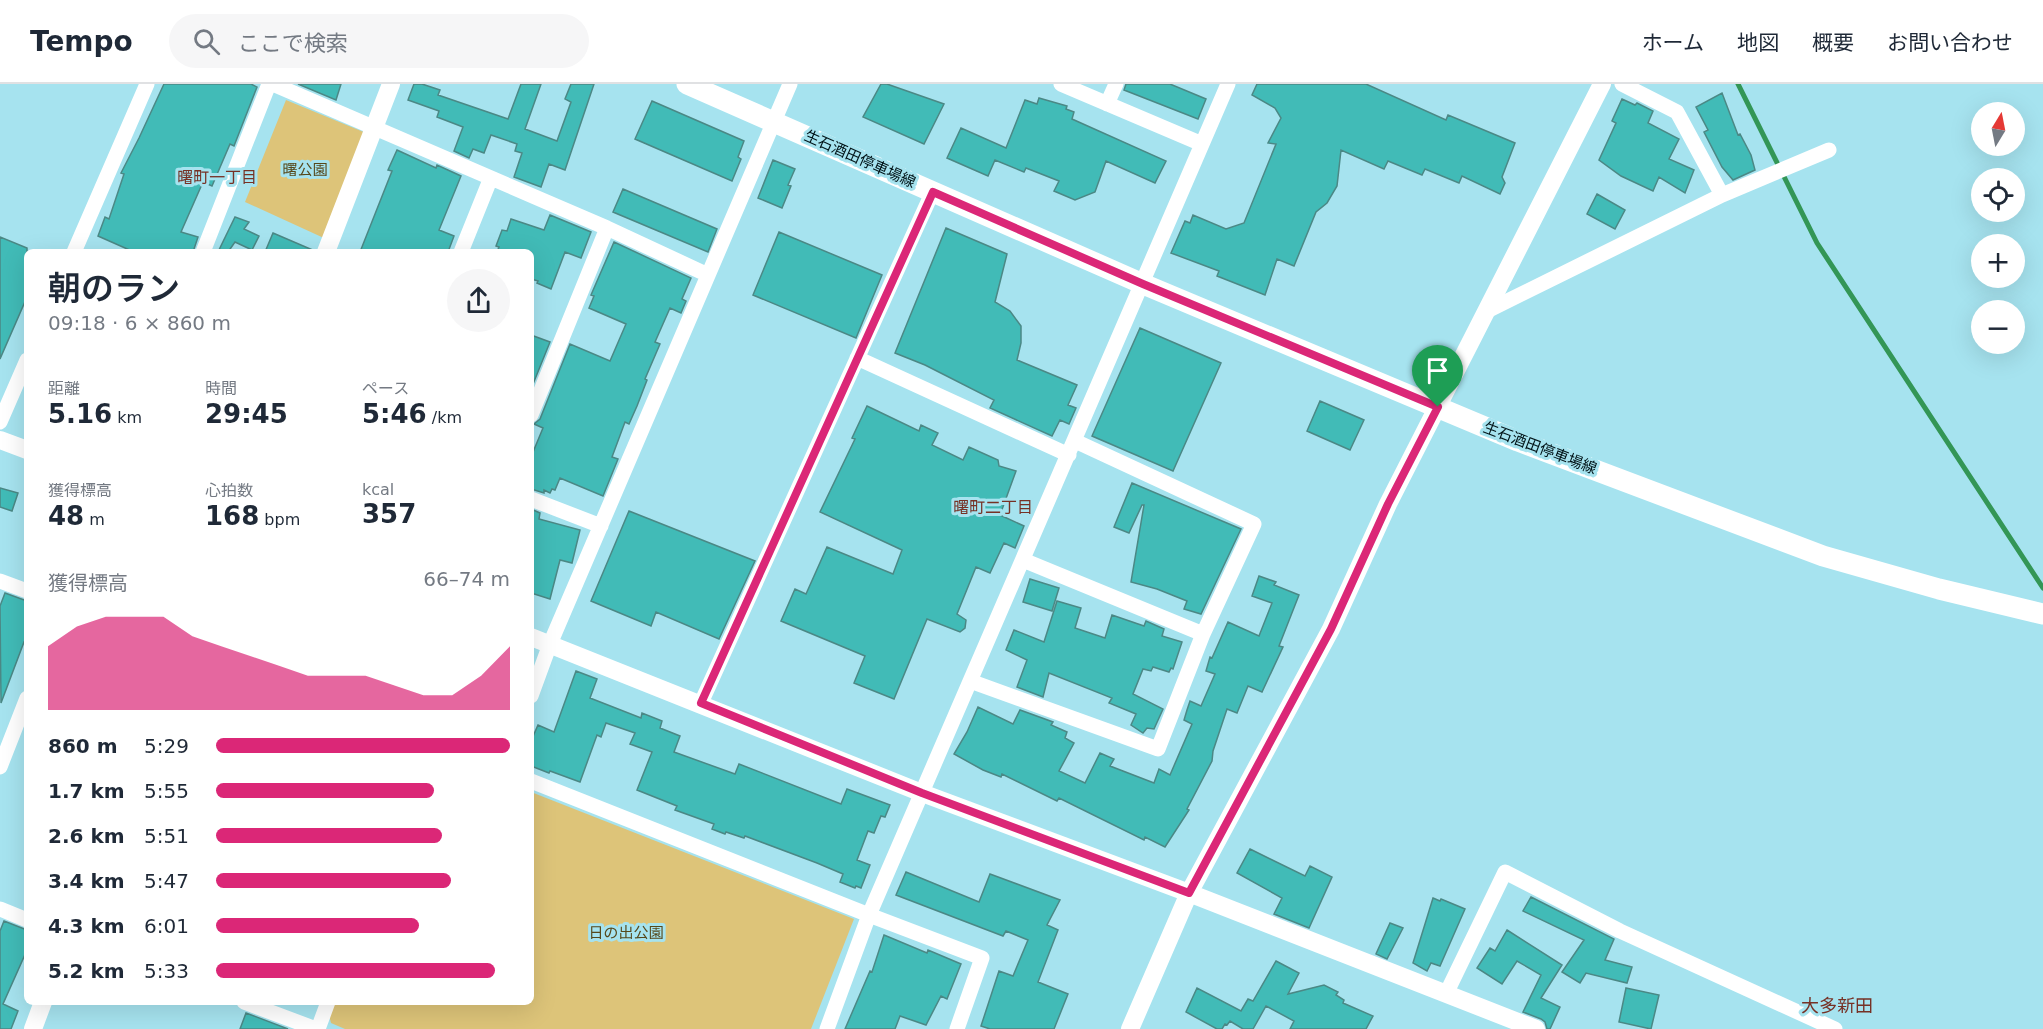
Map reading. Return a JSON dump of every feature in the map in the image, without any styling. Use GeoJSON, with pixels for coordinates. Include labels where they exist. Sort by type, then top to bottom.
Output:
{"type":"FeatureCollection","features":[{"type":"Feature","properties":{"kind":"main road","name":"生石酒田停車場線"},"geometry":{"type":"LineString","coordinates":[[687,84],[1143,284],[1518,441],[1823,556],[1939,589],[2043,614]]}},
{"type":"Feature","properties":{"kind":"street"},"geometry":{"type":"LineString","coordinates":[[75,249],[147,84]]}},
{"type":"Feature","properties":{"kind":"street"},"geometry":{"type":"LineString","coordinates":[[204,249],[271,84],[606,228],[708,275]]}},
{"type":"Feature","properties":{"kind":"street"},"geometry":{"type":"LineString","coordinates":[[327,249],[391,84]]}},
{"type":"Feature","properties":{"kind":"street"},"geometry":{"type":"LineString","coordinates":[[534,688],[550,644],[790,84]]}},
{"type":"Feature","properties":{"kind":"street"},"geometry":{"type":"LineString","coordinates":[[1061,84],[1202,144]]}},
{"type":"Feature","properties":{"kind":"street"},"geometry":{"type":"LineString","coordinates":[[1107,104],[1116,84]]}},
{"type":"Feature","properties":{"kind":"street"},"geometry":{"type":"LineString","coordinates":[[827,1029],[869,915],[1228,84]]}},
{"type":"Feature","properties":{"kind":"street"},"geometry":{"type":"LineString","coordinates":[[1130,1029],[1189,893],[1331,629],[1388,504],[1602,84]]}},
{"type":"Feature","properties":{"kind":"street"},"geometry":{"type":"LineString","coordinates":[[1622,84],[1677,112],[1722,195]]}},
{"type":"Feature","properties":{"kind":"street"},"geometry":{"type":"LineString","coordinates":[[1485,312],[1722,195],[1829,150]]}},
{"type":"Feature","properties":{"kind":"street"},"geometry":{"type":"LineString","coordinates":[[462,249],[490,180]]}},
{"type":"Feature","properties":{"kind":"street"},"geometry":{"type":"LineString","coordinates":[[701,703],[933,192]]}},
{"type":"Feature","properties":{"kind":"street"},"geometry":{"type":"LineString","coordinates":[[534,408],[606,228]]}},
{"type":"Feature","properties":{"kind":"street"},"geometry":{"type":"LineString","coordinates":[[857,358],[1254,524],[1203,634],[1158,749],[970,681]]}},
{"type":"Feature","properties":{"kind":"street"},"geometry":{"type":"LineString","coordinates":[[0,422],[24,367]]}},
{"type":"Feature","properties":{"kind":"street"},"geometry":{"type":"LineString","coordinates":[[0,440],[24,449]]}},
{"type":"Feature","properties":{"kind":"street"},"geometry":{"type":"LineString","coordinates":[[534,500],[601,525]]}},
{"type":"Feature","properties":{"kind":"street"},"geometry":{"type":"LineString","coordinates":[[1023,560],[1203,634]]}},
{"type":"Feature","properties":{"kind":"street"},"geometry":{"type":"LineString","coordinates":[[0,581],[24,590]]}},
{"type":"Feature","properties":{"kind":"street"},"geometry":{"type":"LineString","coordinates":[[534,638],[922,793],[1189,893],[1536,1029]]}},
{"type":"Feature","properties":{"kind":"street"},"geometry":{"type":"LineString","coordinates":[[0,767],[24,706]]}},
{"type":"Feature","properties":{"kind":"street"},"geometry":{"type":"LineString","coordinates":[[534,782],[982,958],[957,1029]]}},
{"type":"Feature","properties":{"kind":"street"},"geometry":{"type":"LineString","coordinates":[[1446,994],[1505,872],[1620,931],[1835,1029]]}},
{"type":"Feature","properties":{"kind":"street"},"geometry":{"type":"LineString","coordinates":[[0,909],[24,919]]}},
{"type":"Feature","properties":{"kind":"street"},"geometry":{"type":"LineString","coordinates":[[33,1029],[42,1005]]}},
{"type":"Feature","properties":{"kind":"street"},"geometry":{"type":"LineString","coordinates":[[252,1005],[317,1029],[327,1005]]}},
{"type":"Feature","properties":{"kind":"green space","name":"曙公園"},"geometry":{"type":"Polygon","coordinates":[[[286,100],[366,133],[326,239],[245,202],[286,100]]]}},
{"type":"Feature","properties":{"kind":"green space","name":"日の出公園"},"geometry":{"type":"Polygon","coordinates":[[[534,793],[854,919],[811,1029],[345,1029],[331,1023],[329,1015],[333,1005],[534,1005],[534,793]]]}},
{"type":"Feature","properties":{"kind":"building"},"geometry":{"type":"Polygon","coordinates":[[[164,84],[251,84],[257,87],[234,146],[230,144],[212,186],[203,182],[181,232],[198,237],[194,249],[127,249],[98,236],[105,217],[109,219],[124,174],[121,173],[164,84]]]}},
{"type":"Feature","properties":{"kind":"building"},"geometry":{"type":"Polygon","coordinates":[[[298,84],[341,84],[336,100],[298,84]]]}},
{"type":"Feature","properties":{"kind":"building"},"geometry":{"type":"Polygon","coordinates":[[[414,84],[440,90],[438,95],[508,119],[521,84],[541,84],[525,129],[557,141],[571,102],[565,99],[571,84],[594,84],[565,170],[549,164],[541,187],[514,177],[522,153],[515,151],[517,144],[491,135],[484,153],[473,149],[469,158],[454,151],[463,127],[437,117],[439,111],[408,100],[414,84]]]}},
{"type":"Feature","properties":{"kind":"building"},"geometry":{"type":"Polygon","coordinates":[[[881,84],[887,84],[944,104],[924,144],[863,117],[881,84]]]}},
{"type":"Feature","properties":{"kind":"building"},"geometry":{"type":"Polygon","coordinates":[[[1126,84],[1170,84],[1206,99],[1198,119],[1124,90],[1126,84]]]}},
{"type":"Feature","properties":{"kind":"building"},"geometry":{"type":"Polygon","coordinates":[[[1257,84],[1366,84],[1446,120],[1448,115],[1515,143],[1502,177],[1505,183],[1500,194],[1462,176],[1459,183],[1425,169],[1422,175],[1388,161],[1384,169],[1341,150],[1337,186],[1327,203],[1316,212],[1294,266],[1277,259],[1265,295],[1217,276],[1219,271],[1171,253],[1185,221],[1190,223],[1193,215],[1226,229],[1244,223],[1276,144],[1268,143],[1281,118],[1275,108],[1252,95],[1257,84]]]}},
{"type":"Feature","properties":{"kind":"building"},"geometry":{"type":"Polygon","coordinates":[[[1722,93],[1738,135],[1740,134],[1751,155],[1755,170],[1733,180],[1722,167],[1704,132],[1708,130],[1696,107],[1722,93]]]}},
{"type":"Feature","properties":{"kind":"building"},"geometry":{"type":"Polygon","coordinates":[[[1039,98],[1067,106],[1066,109],[1074,112],[1072,119],[1166,161],[1155,183],[1106,161],[1095,192],[1075,200],[1054,191],[1059,181],[1026,168],[1024,172],[995,160],[988,176],[947,158],[961,128],[1006,148],[1025,100],[1037,104],[1039,98]]]}},
{"type":"Feature","properties":{"kind":"building"},"geometry":{"type":"Polygon","coordinates":[[[1622,99],[1653,111],[1648,123],[1679,139],[1669,159],[1694,170],[1685,193],[1659,177],[1653,191],[1621,176],[1599,160],[1616,123],[1612,121],[1622,99]]]}},
{"type":"Feature","properties":{"kind":"building"},"geometry":{"type":"Polygon","coordinates":[[[652,101],[744,141],[738,157],[741,159],[732,181],[635,139],[652,101]]]}},
{"type":"Feature","properties":{"kind":"building"},"geometry":{"type":"Polygon","coordinates":[[[397,150],[436,168],[437,165],[461,176],[439,230],[454,236],[449,249],[361,249],[392,171],[388,170],[397,150]]]}},
{"type":"Feature","properties":{"kind":"building"},"geometry":{"type":"Polygon","coordinates":[[[773,160],[795,169],[782,208],[758,198],[773,160]]]}},
{"type":"Feature","properties":{"kind":"building"},"geometry":{"type":"Polygon","coordinates":[[[623,189],[717,229],[708,252],[613,212],[623,189]]]}},
{"type":"Feature","properties":{"kind":"building"},"geometry":{"type":"Polygon","coordinates":[[[1597,194],[1625,210],[1615,229],[1587,214],[1597,194]]]}},
{"type":"Feature","properties":{"kind":"building"},"geometry":{"type":"Polygon","coordinates":[[[550,215],[591,232],[581,258],[565,252],[551,289],[534,280],[534,249],[498,249],[499,247],[496,246],[502,230],[507,231],[511,219],[544,230],[550,215]]]}},
{"type":"Feature","properties":{"kind":"building"},"geometry":{"type":"Polygon","coordinates":[[[235,217],[249,222],[244,229],[259,236],[252,249],[235,242],[230,249],[219,249],[235,217]]]}},
{"type":"Feature","properties":{"kind":"building"},"geometry":{"type":"Polygon","coordinates":[[[946,228],[1007,254],[995,302],[1010,311],[1021,326],[1021,343],[1017,360],[1077,385],[1068,405],[1076,408],[1069,424],[1060,420],[1052,436],[990,408],[994,400],[925,365],[895,353],[946,228]]]}},
{"type":"Feature","properties":{"kind":"building"},"geometry":{"type":"Polygon","coordinates":[[[779,232],[882,275],[856,338],[753,295],[779,232]]]}},
{"type":"Feature","properties":{"kind":"building"},"geometry":{"type":"Polygon","coordinates":[[[273,233],[310,249],[266,249],[273,233]]]}},
{"type":"Feature","properties":{"kind":"building"},"geometry":{"type":"Polygon","coordinates":[[[0,237],[27,249],[24,249],[24,304],[0,359],[0,237]]]}},
{"type":"Feature","properties":{"kind":"building"},"geometry":{"type":"Polygon","coordinates":[[[614,242],[691,278],[682,299],[686,301],[681,313],[670,308],[655,342],[660,344],[629,424],[625,422],[612,457],[618,459],[603,496],[560,478],[555,490],[552,489],[550,493],[544,490],[544,493],[534,490],[534,450],[543,428],[534,424],[540,419],[570,344],[610,361],[626,324],[589,308],[594,296],[591,295],[614,242]]]}},
{"type":"Feature","properties":{"kind":"building"},"geometry":{"type":"Polygon","coordinates":[[[1140,328],[1221,363],[1173,471],[1092,436],[1140,328]]]}},
{"type":"Feature","properties":{"kind":"building"},"geometry":{"type":"Polygon","coordinates":[[[534,336],[550,342],[534,382],[534,336]]]}},
{"type":"Feature","properties":{"kind":"building"},"geometry":{"type":"Polygon","coordinates":[[[1320,401],[1364,420],[1350,450],[1307,431],[1320,401]]]}},
{"type":"Feature","properties":{"kind":"building"},"geometry":{"type":"Polygon","coordinates":[[[867,406],[919,431],[921,425],[938,433],[932,445],[963,460],[969,447],[998,460],[999,466],[1016,471],[1000,515],[1024,526],[1015,548],[1004,543],[990,573],[976,567],[957,614],[966,620],[965,628],[960,632],[927,619],[894,699],[854,683],[865,656],[781,621],[795,589],[806,594],[827,547],[893,574],[902,550],[820,512],[855,439],[852,438],[867,406]]]}},
{"type":"Feature","properties":{"kind":"building"},"geometry":{"type":"Polygon","coordinates":[[[1132,483],[1241,529],[1201,614],[1184,609],[1187,601],[1131,582],[1144,505],[1129,533],[1114,527],[1132,483]]]}},
{"type":"Feature","properties":{"kind":"building"},"geometry":{"type":"Polygon","coordinates":[[[0,488],[18,493],[12,511],[0,507],[0,488]]]}},
{"type":"Feature","properties":{"kind":"building"},"geometry":{"type":"Polygon","coordinates":[[[534,510],[540,513],[539,519],[580,530],[572,563],[560,560],[550,599],[534,594],[534,510]]]}},
{"type":"Feature","properties":{"kind":"building"},"geometry":{"type":"Polygon","coordinates":[[[629,511],[755,561],[719,639],[656,612],[651,626],[591,601],[629,511]]]}},
{"type":"Feature","properties":{"kind":"building"},"geometry":{"type":"Polygon","coordinates":[[[1259,576],[1276,582],[1274,585],[1299,595],[1279,646],[1283,647],[1262,692],[1248,686],[1237,713],[1227,709],[1213,751],[1212,761],[1187,809],[1189,810],[1165,847],[1145,837],[1144,840],[1059,798],[1057,801],[1002,774],[1001,777],[983,770],[954,754],[978,707],[1013,724],[1020,710],[1053,722],[1051,725],[1067,732],[1065,738],[1074,743],[1059,771],[1085,783],[1100,753],[1114,759],[1110,766],[1154,783],[1159,769],[1170,775],[1192,724],[1184,720],[1190,701],[1201,706],[1215,674],[1206,671],[1210,657],[1212,658],[1228,622],[1259,636],[1272,603],[1252,596],[1259,576]]]}},
{"type":"Feature","properties":{"kind":"building"},"geometry":{"type":"Polygon","coordinates":[[[1030,579],[1059,588],[1052,611],[1023,602],[1030,579]]]}},
{"type":"Feature","properties":{"kind":"building"},"geometry":{"type":"Polygon","coordinates":[[[5,593],[24,600],[24,642],[1,703],[0,606],[5,593]]]}},
{"type":"Feature","properties":{"kind":"building"},"geometry":{"type":"Polygon","coordinates":[[[1057,601],[1081,608],[1075,628],[1105,638],[1112,615],[1144,626],[1146,621],[1164,629],[1162,636],[1182,642],[1173,669],[1171,668],[1169,672],[1153,667],[1151,671],[1143,669],[1133,694],[1163,709],[1154,729],[1147,728],[1143,733],[1131,725],[1136,714],[1109,703],[1112,698],[1049,673],[1043,697],[1017,687],[1027,660],[1006,650],[1014,630],[1044,642],[1057,601]]]}},
{"type":"Feature","properties":{"kind":"building"},"geometry":{"type":"Polygon","coordinates":[[[576,671],[597,679],[590,698],[641,718],[642,713],[662,721],[660,728],[680,736],[674,752],[735,774],[739,764],[841,804],[847,789],[890,805],[885,817],[881,816],[874,833],[868,831],[857,860],[870,865],[861,888],[840,882],[843,874],[817,863],[745,836],[744,838],[726,832],[725,834],[712,829],[714,824],[675,810],[677,806],[637,790],[652,752],[630,744],[635,733],[606,723],[601,737],[597,735],[580,782],[534,767],[534,734],[538,725],[554,732],[576,671]]]}},
{"type":"Feature","properties":{"kind":"building"},"geometry":{"type":"Polygon","coordinates":[[[1250,849],[1305,876],[1310,866],[1332,877],[1309,928],[1274,914],[1282,898],[1237,873],[1250,849]]]}},
{"type":"Feature","properties":{"kind":"building"},"geometry":{"type":"Polygon","coordinates":[[[906,872],[979,902],[990,874],[1060,900],[1047,925],[1058,930],[1038,982],[1068,994],[1054,1029],[990,1029],[981,1026],[999,971],[1013,976],[1028,940],[1006,931],[1003,936],[896,895],[906,872]]]}},
{"type":"Feature","properties":{"kind":"building"},"geometry":{"type":"Polygon","coordinates":[[[1531,897],[1614,939],[1605,960],[1632,967],[1627,983],[1586,973],[1580,983],[1562,972],[1584,940],[1523,911],[1531,897]]]}},
{"type":"Feature","properties":{"kind":"building"},"geometry":{"type":"Polygon","coordinates":[[[1433,898],[1465,909],[1440,966],[1431,963],[1427,971],[1413,963],[1433,898]]]}},
{"type":"Feature","properties":{"kind":"building"},"geometry":{"type":"Polygon","coordinates":[[[4,921],[24,929],[24,957],[3,1004],[18,1011],[11,1029],[0,1029],[0,931],[4,921]]]}},
{"type":"Feature","properties":{"kind":"building"},"geometry":{"type":"Polygon","coordinates":[[[1390,923],[1403,928],[1387,959],[1376,954],[1390,923]]]}},
{"type":"Feature","properties":{"kind":"building"},"geometry":{"type":"Polygon","coordinates":[[[1507,930],[1562,965],[1541,998],[1560,1007],[1550,1029],[1547,1029],[1545,1022],[1541,1019],[1523,1012],[1541,975],[1517,961],[1502,984],[1477,968],[1490,948],[1495,951],[1507,930]]]}},
{"type":"Feature","properties":{"kind":"building"},"geometry":{"type":"Polygon","coordinates":[[[884,935],[961,964],[947,999],[941,996],[926,1025],[900,1016],[895,1029],[845,1029],[870,971],[872,972],[884,935]]]}},
{"type":"Feature","properties":{"kind":"building"},"geometry":{"type":"Polygon","coordinates":[[[1276,961],[1299,973],[1288,994],[1324,985],[1338,992],[1336,995],[1344,1000],[1343,1003],[1373,1016],[1366,1029],[1290,1029],[1294,1021],[1266,1006],[1253,1029],[1243,1029],[1230,1021],[1222,1029],[1217,1029],[1186,1012],[1197,988],[1241,1011],[1248,999],[1253,1001],[1276,961]]]}},
{"type":"Feature","properties":{"kind":"building"},"geometry":{"type":"Polygon","coordinates":[[[1626,988],[1659,995],[1651,1029],[1619,1022],[1626,988]]]}},
{"type":"Feature","properties":{"kind":"building"},"geometry":{"type":"Polygon","coordinates":[[[246,1013],[288,1029],[240,1029],[246,1013]]]}},
{"type":"Feature","properties":{"kind":"waterway"},"geometry":{"type":"LineString","coordinates":[[1738,84],[1817,243],[2043,588]]}},
{"type":"Feature","properties":{"kind":"district","name":"曙町一丁目"},"geometry":{"type":"Point","coordinates":[217,177]}},
{"type":"Feature","properties":{"kind":"district","name":"曙町二丁目"},"geometry":{"type":"Point","coordinates":[993,507]}},
{"type":"Feature","properties":{"kind":"district","name":"大多新田"},"geometry":{"type":"Point","coordinates":[1837,1006]}},
{"type":"Feature","properties":{"kind":"route"},"geometry":{"type":"LineString","coordinates":[[933,192],[1143,284],[1438,407],[1388,504],[1331,629],[1189,893],[922,793],[701,703],[933,192]]}}]}
